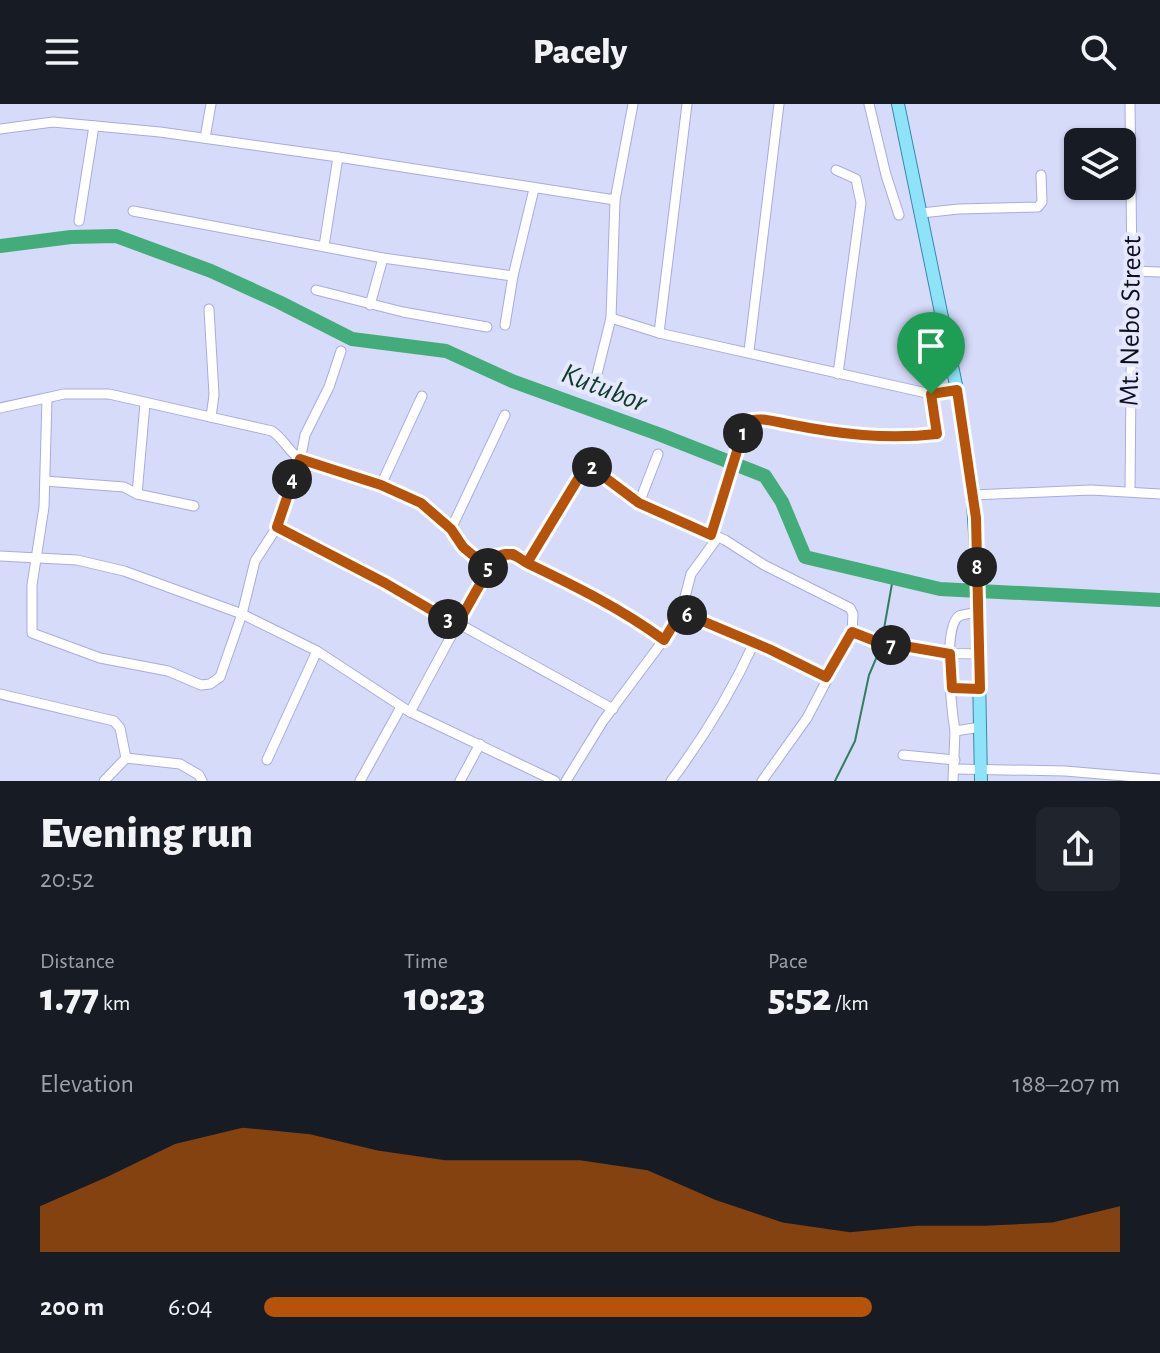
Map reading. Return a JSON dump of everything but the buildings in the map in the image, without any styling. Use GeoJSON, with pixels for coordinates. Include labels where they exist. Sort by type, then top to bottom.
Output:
{"type":"FeatureCollection","features":[{"type":"Feature","properties":{"kind":"main road"},"geometry":{"type":"LineString","coordinates":[[898,104],[957,390],[973,495],[978,583],[981,774]]}},
{"type":"Feature","properties":{"kind":"street"},"geometry":{"type":"LineString","coordinates":[[205,138],[211,104]]}},
{"type":"Feature","properties":{"kind":"street"},"geometry":{"type":"LineString","coordinates":[[594,386],[611,318],[615,200],[633,104]]}},
{"type":"Feature","properties":{"kind":"street"},"geometry":{"type":"LineString","coordinates":[[659,333],[687,104]]}},
{"type":"Feature","properties":{"kind":"street"},"geometry":{"type":"LineString","coordinates":[[749,351],[779,104]]}},
{"type":"Feature","properties":{"kind":"street"},"geometry":{"type":"LineString","coordinates":[[869,104],[899,215]]}},
{"type":"Feature","properties":{"kind":"street","name":"Mt. Nebo Street"},"geometry":{"type":"LineString","coordinates":[[1130,104],[1130,491]]}},
{"type":"Feature","properties":{"kind":"street"},"geometry":{"type":"LineString","coordinates":[[0,129],[53,122],[205,138],[615,200]]}},
{"type":"Feature","properties":{"kind":"street"},"geometry":{"type":"LineString","coordinates":[[79,221],[94,126]]}},
{"type":"Feature","properties":{"kind":"street"},"geometry":{"type":"LineString","coordinates":[[324,246],[338,157]]}},
{"type":"Feature","properties":{"kind":"street"},"geometry":{"type":"LineString","coordinates":[[836,170],[856,179],[861,203],[838,374]]}},
{"type":"Feature","properties":{"kind":"street"},"geometry":{"type":"LineString","coordinates":[[921,213],[1038,207],[1042,202],[1041,175]]}},
{"type":"Feature","properties":{"kind":"street"},"geometry":{"type":"LineString","coordinates":[[505,325],[534,189]]}},
{"type":"Feature","properties":{"kind":"street"},"geometry":{"type":"LineString","coordinates":[[133,211],[383,258],[513,276]]}},
{"type":"Feature","properties":{"kind":"street"},"geometry":{"type":"LineString","coordinates":[[370,305],[383,258]]}},
{"type":"Feature","properties":{"kind":"street"},"geometry":{"type":"LineString","coordinates":[[1132,271],[1160,272]]}},
{"type":"Feature","properties":{"kind":"street"},"geometry":{"type":"LineString","coordinates":[[316,290],[370,305],[487,327]]}},
{"type":"Feature","properties":{"kind":"street"},"geometry":{"type":"LineString","coordinates":[[209,309],[214,395],[211,417]]}},
{"type":"Feature","properties":{"kind":"street"},"geometry":{"type":"LineString","coordinates":[[611,318],[659,333],[931,394],[957,390]]}},
{"type":"Feature","properties":{"kind":"street"},"geometry":{"type":"LineString","coordinates":[[47,398],[45,481],[32,585],[32,633],[100,658],[168,671],[201,685],[210,684],[220,677],[242,614],[255,561],[277,527],[307,428],[329,387],[341,351]]}},
{"type":"Feature","properties":{"kind":"street"},"geometry":{"type":"LineString","coordinates":[[0,408],[84,392],[109,394],[272,431],[300,459],[381,485],[421,503],[488,568]]}},
{"type":"Feature","properties":{"kind":"street"},"geometry":{"type":"LineString","coordinates":[[566,781],[681,612],[691,574],[714,536],[746,422],[752,419],[839,434],[900,438],[937,434],[931,394]]}},
{"type":"Feature","properties":{"kind":"street"},"geometry":{"type":"LineString","coordinates":[[381,485],[422,396]]}},
{"type":"Feature","properties":{"kind":"street"},"geometry":{"type":"LineString","coordinates":[[137,494],[145,404]]}},
{"type":"Feature","properties":{"kind":"street"},"geometry":{"type":"LineString","coordinates":[[451,529],[505,415]]}},
{"type":"Feature","properties":{"kind":"street"},"geometry":{"type":"LineString","coordinates":[[639,503],[658,454]]}},
{"type":"Feature","properties":{"kind":"street"},"geometry":{"type":"LineString","coordinates":[[527,563],[584,461],[639,503],[714,536],[850,608],[853,614],[852,632],[807,718],[762,781]]}},
{"type":"Feature","properties":{"kind":"street"},"geometry":{"type":"LineString","coordinates":[[45,481],[124,487],[137,494],[194,506]]}},
{"type":"Feature","properties":{"kind":"street"},"geometry":{"type":"LineString","coordinates":[[973,495],[1130,491],[1160,494]]}},
{"type":"Feature","properties":{"kind":"street"},"geometry":{"type":"LineString","coordinates":[[277,527],[613,709]]}},
{"type":"Feature","properties":{"kind":"street"},"geometry":{"type":"LineString","coordinates":[[360,781],[496,556],[513,554],[605,601],[664,640]]}},
{"type":"Feature","properties":{"kind":"street"},"geometry":{"type":"LineString","coordinates":[[0,556],[77,560],[124,571],[242,614],[317,651],[406,709],[555,781]]}},
{"type":"Feature","properties":{"kind":"street"},"geometry":{"type":"LineString","coordinates":[[953,781],[955,731],[950,654],[953,624],[960,616],[978,606]]}},
{"type":"Feature","properties":{"kind":"street"},"geometry":{"type":"LineString","coordinates":[[681,612],[826,677]]}},
{"type":"Feature","properties":{"kind":"street"},"geometry":{"type":"LineString","coordinates":[[852,632],[886,644],[950,654],[979,654]]}},
{"type":"Feature","properties":{"kind":"street"},"geometry":{"type":"LineString","coordinates":[[671,781],[730,694],[754,643]]}},
{"type":"Feature","properties":{"kind":"street"},"geometry":{"type":"LineString","coordinates":[[267,760],[317,651]]}},
{"type":"Feature","properties":{"kind":"street"},"geometry":{"type":"LineString","coordinates":[[952,688],[980,689]]}},
{"type":"Feature","properties":{"kind":"street"},"geometry":{"type":"LineString","coordinates":[[0,694],[114,721],[120,728],[126,758]]}},
{"type":"Feature","properties":{"kind":"street"},"geometry":{"type":"LineString","coordinates":[[955,731],[981,727]]}},
{"type":"Feature","properties":{"kind":"street"},"geometry":{"type":"LineString","coordinates":[[460,781],[480,744]]}},
{"type":"Feature","properties":{"kind":"street"},"geometry":{"type":"LineString","coordinates":[[903,755],[955,764],[981,774],[1065,771],[1160,779]]}},
{"type":"Feature","properties":{"kind":"street"},"geometry":{"type":"LineString","coordinates":[[104,781],[126,758]]}},
{"type":"Feature","properties":{"kind":"street"},"geometry":{"type":"LineString","coordinates":[[126,758],[180,764],[199,775],[202,781]]}},
{"type":"Feature","properties":{"kind":"waterway","name":"Kutubor"},"geometry":{"type":"LineString","coordinates":[[0,246],[71,237],[116,236],[211,271],[352,339],[446,351],[512,381],[765,476],[782,502],[805,557],[940,589],[1160,600]]}},
{"type":"Feature","properties":{"kind":"waterway"},"geometry":{"type":"LineString","coordinates":[[882,640],[893,578]]}},
{"type":"Feature","properties":{"kind":"waterway"},"geometry":{"type":"LineString","coordinates":[[835,781],[855,741],[869,675],[881,647]]}},
{"type":"Feature","properties":{"kind":"route"},"geometry":{"type":"LineString","coordinates":[[931,394],[937,434],[876,437],[839,434],[762,419],[746,422],[711,535],[639,503],[587,464],[527,563],[513,554],[496,556],[457,625],[385,583],[277,527],[300,459],[399,492],[421,503],[488,568],[496,556],[504,554],[513,554],[527,563],[623,611],[664,640],[681,612],[826,677],[852,632],[875,641],[950,654],[952,688],[980,689],[976,518],[969,458],[957,390],[931,394]]}}]}
